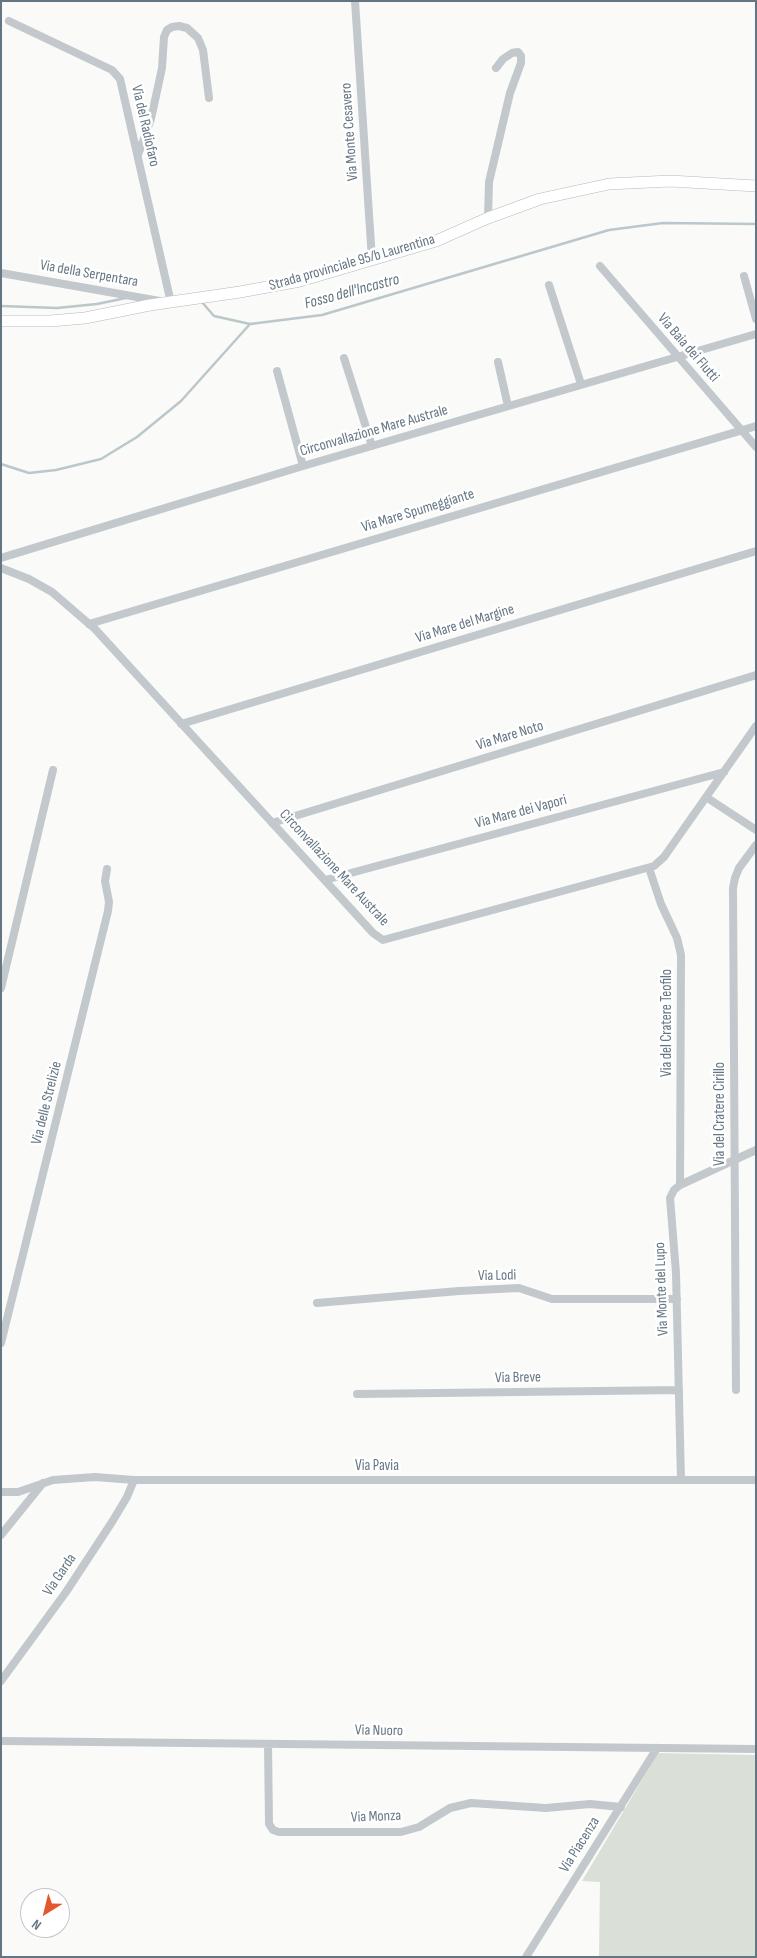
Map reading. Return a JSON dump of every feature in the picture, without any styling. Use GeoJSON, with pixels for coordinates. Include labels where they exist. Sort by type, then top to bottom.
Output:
{"type":"FeatureCollection","features":[{"type":"Feature","properties":{"kind":"main road","name":"Strada provinciale 95/b Laurentina"},"geometry":{"type":"LineString","coordinates":[[1,322],[71,320],[150,305],[300,281],[436,241],[488,218],[552,195],[609,184],[670,181],[756,186]]}},
{"type":"Feature","properties":{"kind":"street","name":"Via Monte Cesavero"},"geometry":{"type":"LineString","coordinates":[[355,1],[372,260]]}},
{"type":"Feature","properties":{"kind":"street","name":"Via del Radiofaro"},"geometry":{"type":"LineString","coordinates":[[9,20],[117,74],[122,84],[171,303]]}},
{"type":"Feature","properties":{"kind":"street"},"geometry":{"type":"LineString","coordinates":[[138,155],[149,127],[159,83],[164,37],[167,30],[172,27],[187,28],[198,38],[203,50],[209,98]]}},
{"type":"Feature","properties":{"kind":"street"},"geometry":{"type":"LineString","coordinates":[[488,218],[487,199],[489,182],[508,98],[522,61],[521,56],[518,52],[512,53],[503,59],[496,68]]}},
{"type":"Feature","properties":{"kind":"street","name":"Via Baia dei Flutti"},"geometry":{"type":"LineString","coordinates":[[600,266],[756,447]]}},
{"type":"Feature","properties":{"kind":"street","name":"Via della Serpentara"},"geometry":{"type":"LineString","coordinates":[[1,273],[171,303]]}},
{"type":"Feature","properties":{"kind":"street"},"geometry":{"type":"LineString","coordinates":[[744,276],[756,319]]}},
{"type":"Feature","properties":{"kind":"street"},"geometry":{"type":"LineString","coordinates":[[549,285],[581,384]]}},
{"type":"Feature","properties":{"kind":"street","name":"Circonvallazione Mare Australe"},"geometry":{"type":"LineString","coordinates":[[1,558],[303,466],[756,334]]}},
{"type":"Feature","properties":{"kind":"street"},"geometry":{"type":"LineString","coordinates":[[344,358],[372,446]]}},
{"type":"Feature","properties":{"kind":"street"},"geometry":{"type":"LineString","coordinates":[[498,362],[508,406]]}},
{"type":"Feature","properties":{"kind":"street"},"geometry":{"type":"LineString","coordinates":[[277,371],[303,466]]}},
{"type":"Feature","properties":{"kind":"street","name":"Via Mare Spumeggiante"},"geometry":{"type":"LineString","coordinates":[[89,624],[756,426]]}},
{"type":"Feature","properties":{"kind":"street","name":"Via Mare del Margine"},"geometry":{"type":"LineString","coordinates":[[181,724],[756,551]]}},
{"type":"Feature","properties":{"kind":"street","name":"Circonvallazione Mare Australe"},"geometry":{"type":"LineString","coordinates":[[1,568],[23,576],[52,592],[89,624],[379,939],[386,940],[649,868],[663,859],[756,726]]}},
{"type":"Feature","properties":{"kind":"street","name":"Via Mare Noto"},"geometry":{"type":"LineString","coordinates":[[272,823],[756,676]]}},
{"type":"Feature","properties":{"kind":"street"},"geometry":{"type":"LineString","coordinates":[[1,988],[53,770]]}},
{"type":"Feature","properties":{"kind":"street","name":"Via Mare dei Vapori"},"geometry":{"type":"LineString","coordinates":[[325,880],[724,772]]}},
{"type":"Feature","properties":{"kind":"street"},"geometry":{"type":"LineString","coordinates":[[706,797],[756,830]]}},
{"type":"Feature","properties":{"kind":"street","name":"Via del Cratere Cirillo"},"geometry":{"type":"LineString","coordinates":[[736,1390],[733,1160],[733,888],[739,868],[756,845]]}},
{"type":"Feature","properties":{"kind":"street","name":"Via del Cratere Teofilo"},"geometry":{"type":"LineString","coordinates":[[649,868],[661,904],[677,938],[681,955],[680,1185]]}},
{"type":"Feature","properties":{"kind":"street","name":"Via delle Strelizie"},"geometry":{"type":"LineString","coordinates":[[1,1344],[108,911],[109,902],[105,881],[107,869]]}},
{"type":"Feature","properties":{"kind":"street"},"geometry":{"type":"LineString","coordinates":[[680,1185],[756,1150]]}},
{"type":"Feature","properties":{"kind":"street","name":"Via Monte del Lupo"},"geometry":{"type":"LineString","coordinates":[[680,1185],[672,1192],[670,1200],[676,1265],[681,1480]]}},
{"type":"Feature","properties":{"kind":"street","name":"Via Lodi"},"geometry":{"type":"LineString","coordinates":[[317,1302],[519,1288],[552,1299],[676,1299]]}},
{"type":"Feature","properties":{"kind":"street","name":"Via Breve"},"geometry":{"type":"LineString","coordinates":[[357,1394],[679,1390]]}},
{"type":"Feature","properties":{"kind":"street","name":"Via Pavia"},"geometry":{"type":"LineString","coordinates":[[1,1492],[18,1492],[44,1481],[95,1477],[134,1480],[756,1480]]}},
{"type":"Feature","properties":{"kind":"street","name":"Via Garda"},"geometry":{"type":"LineString","coordinates":[[1,1681],[66,1592],[112,1522],[127,1497],[134,1480]]}},
{"type":"Feature","properties":{"kind":"street"},"geometry":{"type":"LineString","coordinates":[[1,1535],[44,1481]]}},
{"type":"Feature","properties":{"kind":"street","name":"Via Nuoro"},"geometry":{"type":"LineString","coordinates":[[1,1741],[756,1748]]}},
{"type":"Feature","properties":{"kind":"street","name":"Via Monza"},"geometry":{"type":"LineString","coordinates":[[268,1744],[269,1824],[276,1832],[401,1832],[419,1827],[450,1808],[471,1803],[546,1808],[590,1804],[621,1807]]}},
{"type":"Feature","properties":{"kind":"street","name":"Via Piacenza"},"geometry":{"type":"LineString","coordinates":[[526,1957],[657,1748]]}},
{"type":"Feature","properties":{"kind":"shaded area"},"geometry":{"type":"Polygon","coordinates":[[[658,1753],[756,1755],[756,1957],[599,1957],[600,1882],[582,1881],[658,1753]]]}},
{"type":"Feature","properties":{"kind":"waterway","name":"Fosso dell'Incastro"},"geometry":{"type":"LineString","coordinates":[[1,464],[29,473],[56,470],[101,459],[137,437],[181,401],[250,324],[322,315],[609,230],[663,223],[756,224]]}},
{"type":"Feature","properties":{"kind":"waterway"},"geometry":{"type":"LineString","coordinates":[[1,306],[57,308],[97,304],[126,298]]}},
{"type":"Feature","properties":{"kind":"waterway"},"geometry":{"type":"LineString","coordinates":[[201,301],[214,316],[250,324]]}}]}
